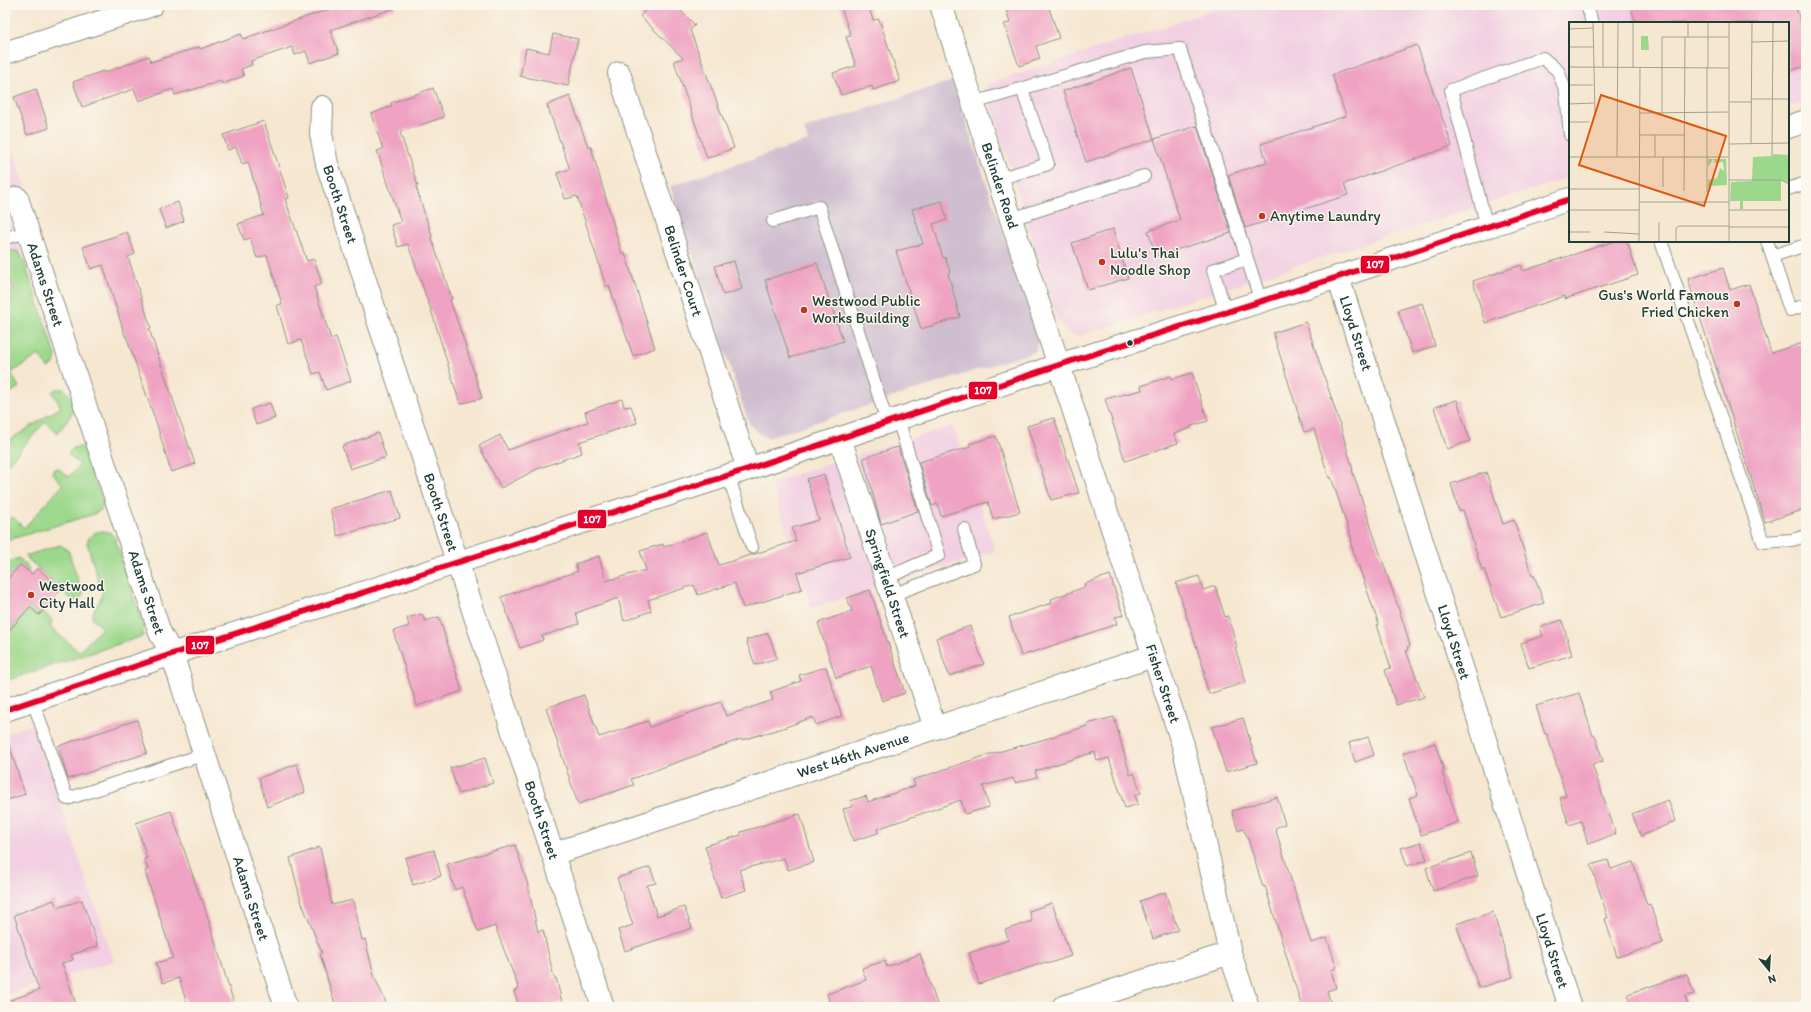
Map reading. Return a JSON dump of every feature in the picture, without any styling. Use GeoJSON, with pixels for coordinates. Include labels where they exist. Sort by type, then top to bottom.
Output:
{"type":"FeatureCollection","features":[{"type":"Feature","properties":{"kind":"street"},"geometry":{"type":"LineString","coordinates":[[5,53],[152,5]]}},
{"type":"Feature","properties":{"kind":"street","name":"Belinder Road"},"geometry":{"type":"LineString","coordinates":[[941,5],[1059,366]]}},
{"type":"Feature","properties":{"kind":"street","name":"Belinder Court"},"geometry":{"type":"LineString","coordinates":[[619,73],[738,472]]}},
{"type":"Feature","properties":{"kind":"street","name":"Booth Street"},"geometry":{"type":"LineString","coordinates":[[322,107],[321,134],[327,164],[602,1007]]}},
{"type":"Feature","properties":{"kind":"street"},"geometry":{"type":"LineString","coordinates":[[1789,127],[1806,121]]}},
{"type":"Feature","properties":{"kind":"street","name":"Adams Street"},"geometry":{"type":"LineString","coordinates":[[17,198],[160,633],[172,654],[286,1007]]}},
{"type":"Feature","properties":{"kind":"street"},"geometry":{"type":"LineString","coordinates":[[5,710],[172,654],[738,472],[1059,366],[1338,278],[1569,199]]}},
{"type":"Feature","properties":{"kind":"street","name":"Lloyd Street"},"geometry":{"type":"LineString","coordinates":[[1338,278],[1570,1007]]}},
{"type":"Feature","properties":{"kind":"street","name":"Fisher Street"},"geometry":{"type":"LineString","coordinates":[[1059,366],[1183,745],[1230,953],[1248,1007]]}},
{"type":"Feature","properties":{"kind":"street","name":"Springfield Street"},"geometry":{"type":"LineString","coordinates":[[840,438],[935,728]]}},
{"type":"Feature","properties":{"kind":"street","name":"West 46th Avenue"},"geometry":{"type":"LineString","coordinates":[[553,854],[1153,656]]}},
{"type":"Feature","properties":{"kind":"street"},"geometry":{"type":"LineString","coordinates":[[1063,1007],[1230,953]]}},
{"type":"Feature","properties":{"kind":"lane"},"geometry":{"type":"LineString","coordinates":[[1587,5],[1592,22]]}},
{"type":"Feature","properties":{"kind":"lane"},"geometry":{"type":"LineString","coordinates":[[973,104],[1145,52],[1180,49],[1260,302]]}},
{"type":"Feature","properties":{"kind":"lane"},"geometry":{"type":"LineString","coordinates":[[1487,227],[1451,90],[1543,58],[1558,71],[1566,92],[1569,124]]}},
{"type":"Feature","properties":{"kind":"lane"},"geometry":{"type":"LineString","coordinates":[[998,179],[1048,164],[1022,89]]}},
{"type":"Feature","properties":{"kind":"lane"},"geometry":{"type":"LineString","coordinates":[[1011,219],[1144,176]]}},
{"type":"Feature","properties":{"kind":"lane"},"geometry":{"type":"LineString","coordinates":[[1789,189],[1806,183]]}},
{"type":"Feature","properties":{"kind":"lane"},"geometry":{"type":"LineString","coordinates":[[773,221],[819,207],[938,555],[889,587]]}},
{"type":"Feature","properties":{"kind":"lane"},"geometry":{"type":"LineString","coordinates":[[5,238],[29,232]]}},
{"type":"Feature","properties":{"kind":"lane"},"geometry":{"type":"LineString","coordinates":[[1661,242],[1762,542],[1792,540],[1806,536]]}},
{"type":"Feature","properties":{"kind":"lane"},"geometry":{"type":"LineString","coordinates":[[1767,242],[1790,310],[1806,305]]}},
{"type":"Feature","properties":{"kind":"lane"},"geometry":{"type":"LineString","coordinates":[[1772,256],[1806,245]]}},
{"type":"Feature","properties":{"kind":"lane"},"geometry":{"type":"LineString","coordinates":[[1226,313],[1213,270],[1247,258]]}},
{"type":"Feature","properties":{"kind":"lane"},"geometry":{"type":"LineString","coordinates":[[738,472],[752,547]]}},
{"type":"Feature","properties":{"kind":"lane"},"geometry":{"type":"LineString","coordinates":[[889,587],[974,564],[964,529]]}},
{"type":"Feature","properties":{"kind":"lane"},"geometry":{"type":"LineString","coordinates":[[33,701],[67,799],[205,754]]}},
{"type":"Feature","properties":{"kind":"shaded area"},"geometry":{"type":"Polygon","coordinates":[[[1229,5],[1806,5],[1806,101],[1789,106],[1789,22],[1569,22],[1569,177],[1079,336],[1068,333],[1057,319],[985,85],[1229,5]]]}},
{"type":"Feature","properties":{"kind":"shaded area"},"geometry":{"type":"Polygon","coordinates":[[[952,81],[1039,340],[1036,351],[767,438],[751,426],[747,418],[670,186],[808,141],[804,129],[952,81]]]}},
{"type":"Feature","properties":{"kind":"shaded area"},"geometry":{"type":"Polygon","coordinates":[[[5,126],[31,203],[7,211],[33,287],[5,297],[5,126]]]}},
{"type":"Feature","properties":{"kind":"shaded area"},"geometry":{"type":"Polygon","coordinates":[[[953,426],[995,551],[894,582],[857,459],[860,454],[953,426]]]}},
{"type":"Feature","properties":{"kind":"shaded area"},"geometry":{"type":"Polygon","coordinates":[[[833,462],[839,464],[880,587],[811,608],[771,483],[833,462]]]}},
{"type":"Feature","properties":{"kind":"shaded area"},"geometry":{"type":"Polygon","coordinates":[[[33,724],[114,961],[5,995],[5,733],[33,724]]]}},
{"type":"Feature","properties":{"kind":"green space"},"geometry":{"type":"Polygon","coordinates":[[[9,250],[19,252],[24,261],[56,356],[54,364],[48,368],[39,355],[11,373],[19,387],[5,397],[5,293],[14,290],[5,267],[5,251],[9,250]]]}},
{"type":"Feature","properties":{"kind":"green space"},"geometry":{"type":"Polygon","coordinates":[[[56,389],[64,389],[72,401],[72,412],[66,423],[57,433],[45,422],[5,467],[5,443],[61,407],[52,392],[56,389]]]}},
{"type":"Feature","properties":{"kind":"green space"},"geometry":{"type":"Polygon","coordinates":[[[81,447],[87,452],[90,468],[103,502],[101,510],[94,514],[5,541],[5,523],[12,516],[24,528],[63,485],[52,472],[54,469],[58,468],[69,477],[80,465],[68,454],[73,448],[81,447]]]}},
{"type":"Feature","properties":{"kind":"green space"},"geometry":{"type":"Polygon","coordinates":[[[102,531],[110,532],[115,539],[143,625],[143,636],[5,681],[5,635],[30,607],[39,615],[42,611],[52,620],[50,627],[79,652],[102,628],[92,618],[93,612],[102,593],[87,543],[92,534],[102,531]]]}},
{"type":"Feature","properties":{"kind":"green space"},"geometry":{"type":"Polygon","coordinates":[[[60,545],[68,550],[83,594],[80,599],[75,600],[70,598],[25,556],[60,545]]]}},
{"type":"Feature","properties":{"kind":"green space"},"geometry":{"type":"Polygon","coordinates":[[[19,558],[30,569],[28,571],[20,565],[5,582],[5,563],[19,558]]]}},
{"type":"Feature","properties":{"kind":"building"},"geometry":{"type":"Polygon","coordinates":[[[341,5],[395,5],[395,8],[330,30],[339,53],[310,63],[306,51],[295,55],[292,47],[251,61],[252,65],[241,69],[244,76],[222,84],[221,81],[175,95],[173,89],[139,101],[134,89],[82,107],[73,82],[103,71],[104,73],[149,56],[151,62],[199,47],[200,49],[241,34],[243,39],[341,5]]]}},
{"type":"Feature","properties":{"kind":"building"},"geometry":{"type":"Polygon","coordinates":[[[651,5],[675,5],[695,25],[690,30],[734,148],[707,158],[674,61],[683,58],[640,16],[651,5]]]}},
{"type":"Feature","properties":{"kind":"building"},"geometry":{"type":"Polygon","coordinates":[[[840,5],[868,5],[873,20],[879,19],[900,81],[873,90],[872,86],[841,95],[833,73],[856,66],[846,37],[851,36],[840,5]]]}},
{"type":"Feature","properties":{"kind":"building"},"geometry":{"type":"Polygon","coordinates":[[[1005,5],[1048,5],[1059,38],[1036,46],[1040,59],[1019,66],[1004,24],[1010,23],[1005,5]]]}},
{"type":"Feature","properties":{"kind":"building"},"geometry":{"type":"Polygon","coordinates":[[[1630,5],[1795,5],[1806,38],[1806,66],[1789,71],[1789,22],[1636,22],[1630,5]]]}},
{"type":"Feature","properties":{"kind":"building"},"geometry":{"type":"Polygon","coordinates":[[[553,34],[578,39],[568,86],[520,76],[526,48],[549,53],[553,34]]]}},
{"type":"Feature","properties":{"kind":"building"},"geometry":{"type":"Polygon","coordinates":[[[1417,45],[1452,146],[1344,184],[1348,195],[1245,228],[1228,175],[1267,162],[1261,144],[1346,116],[1332,75],[1417,45]]]}},
{"type":"Feature","properties":{"kind":"building"},"geometry":{"type":"Polygon","coordinates":[[[1131,68],[1154,139],[1086,162],[1063,91],[1131,68]]]}},
{"type":"Feature","properties":{"kind":"building"},"geometry":{"type":"Polygon","coordinates":[[[433,88],[444,117],[400,132],[418,186],[416,187],[432,236],[431,237],[452,299],[450,300],[482,398],[460,404],[433,316],[408,244],[398,247],[391,225],[401,222],[377,151],[383,149],[371,114],[392,106],[391,103],[433,88]]]}},
{"type":"Feature","properties":{"kind":"building"},"geometry":{"type":"Polygon","coordinates":[[[36,89],[49,128],[27,135],[14,97],[36,89]]]}},
{"type":"Feature","properties":{"kind":"building"},"geometry":{"type":"Polygon","coordinates":[[[570,96],[588,147],[591,147],[622,254],[625,253],[655,348],[633,356],[609,285],[606,286],[577,196],[565,199],[557,173],[570,169],[547,105],[570,96]]]}},
{"type":"Feature","properties":{"kind":"building"},"geometry":{"type":"Polygon","coordinates":[[[264,121],[289,198],[285,199],[307,261],[314,259],[322,284],[314,287],[331,339],[336,337],[351,381],[326,390],[320,372],[313,374],[301,340],[288,344],[277,305],[282,304],[267,255],[257,258],[250,238],[244,240],[238,224],[264,215],[248,162],[242,164],[236,147],[228,150],[223,135],[264,121]]]}},
{"type":"Feature","properties":{"kind":"building"},"geometry":{"type":"Polygon","coordinates":[[[1197,126],[1231,233],[1156,256],[1148,231],[1180,220],[1154,139],[1197,126]]]}},
{"type":"Feature","properties":{"kind":"building"},"geometry":{"type":"Polygon","coordinates":[[[942,201],[947,220],[933,224],[943,258],[945,257],[950,272],[948,273],[960,317],[921,329],[896,251],[923,244],[912,209],[942,201]]]}},
{"type":"Feature","properties":{"kind":"building"},"geometry":{"type":"Polygon","coordinates":[[[178,202],[184,221],[166,228],[159,209],[178,202]]]}},
{"type":"Feature","properties":{"kind":"building"},"geometry":{"type":"Polygon","coordinates":[[[1113,229],[1128,278],[1088,290],[1072,243],[1113,229]]]}},
{"type":"Feature","properties":{"kind":"building"},"geometry":{"type":"Polygon","coordinates":[[[127,232],[135,254],[128,257],[151,328],[149,329],[195,464],[171,472],[157,425],[125,336],[103,265],[91,269],[83,247],[127,232]]]}},
{"type":"Feature","properties":{"kind":"building"},"geometry":{"type":"Polygon","coordinates":[[[1612,242],[1627,242],[1638,275],[1565,299],[1565,296],[1485,323],[1473,281],[1521,265],[1523,271],[1612,242]]]}},
{"type":"Feature","properties":{"kind":"building"},"geometry":{"type":"Polygon","coordinates":[[[734,261],[742,289],[723,295],[715,266],[734,261]]]}},
{"type":"Feature","properties":{"kind":"building","name":"Westwood Public Works Building"},"geometry":{"type":"Polygon","coordinates":[[[817,263],[843,341],[790,358],[765,280],[817,263]]]}},
{"type":"Feature","properties":{"kind":"building"},"geometry":{"type":"Polygon","coordinates":[[[1723,268],[1730,290],[1749,284],[1771,353],[1806,342],[1806,509],[1765,522],[1688,279],[1723,268]]]}},
{"type":"Feature","properties":{"kind":"building"},"geometry":{"type":"Polygon","coordinates":[[[1422,303],[1435,346],[1412,353],[1398,310],[1422,303]]]}},
{"type":"Feature","properties":{"kind":"building"},"geometry":{"type":"Polygon","coordinates":[[[1306,322],[1339,421],[1352,470],[1404,625],[1410,646],[1407,647],[1408,650],[1406,651],[1424,697],[1396,705],[1385,670],[1391,668],[1377,625],[1379,625],[1350,541],[1352,540],[1331,477],[1329,478],[1314,429],[1304,432],[1273,333],[1306,322]]]}},
{"type":"Feature","properties":{"kind":"building"},"geometry":{"type":"Polygon","coordinates":[[[1192,373],[1208,421],[1191,426],[1191,428],[1174,434],[1178,443],[1125,461],[1105,399],[1142,390],[1141,386],[1171,376],[1172,379],[1192,373]]]}},
{"type":"Feature","properties":{"kind":"building"},"geometry":{"type":"Polygon","coordinates":[[[622,399],[624,407],[631,406],[637,423],[579,442],[582,453],[537,469],[501,488],[479,446],[500,435],[508,450],[588,422],[585,412],[622,399]]]}},
{"type":"Feature","properties":{"kind":"building"},"geometry":{"type":"Polygon","coordinates":[[[1457,400],[1470,441],[1447,449],[1434,407],[1457,400]]]}},
{"type":"Feature","properties":{"kind":"building"},"geometry":{"type":"Polygon","coordinates":[[[270,403],[275,418],[256,425],[251,409],[270,403]]]}},
{"type":"Feature","properties":{"kind":"building"},"geometry":{"type":"Polygon","coordinates":[[[1054,418],[1079,493],[1051,500],[1027,426],[1054,418]]]}},
{"type":"Feature","properties":{"kind":"building"},"geometry":{"type":"Polygon","coordinates":[[[378,433],[386,457],[350,469],[342,446],[378,433]]]}},
{"type":"Feature","properties":{"kind":"building"},"geometry":{"type":"Polygon","coordinates":[[[996,436],[1020,512],[993,519],[988,502],[941,516],[938,504],[932,506],[919,462],[970,447],[969,444],[996,436]]]}},
{"type":"Feature","properties":{"kind":"building"},"geometry":{"type":"Polygon","coordinates":[[[898,447],[918,511],[881,524],[863,458],[898,447]]]}},
{"type":"Feature","properties":{"kind":"building"},"geometry":{"type":"Polygon","coordinates":[[[1486,472],[1503,524],[1514,520],[1532,576],[1534,575],[1544,603],[1501,617],[1484,569],[1482,570],[1463,510],[1459,511],[1451,484],[1486,472]]]}},
{"type":"Feature","properties":{"kind":"building"},"geometry":{"type":"Polygon","coordinates":[[[824,474],[850,557],[797,573],[802,589],[743,608],[735,583],[698,595],[694,585],[648,600],[651,611],[624,621],[618,598],[576,613],[579,624],[542,636],[543,640],[520,648],[501,597],[578,571],[575,564],[599,556],[606,581],[646,570],[640,551],[663,544],[664,547],[707,532],[719,565],[796,541],[792,528],[819,520],[807,479],[824,474]]]}},
{"type":"Feature","properties":{"kind":"building"},"geometry":{"type":"Polygon","coordinates":[[[392,490],[400,518],[338,536],[330,509],[392,490]]]}},
{"type":"Feature","properties":{"kind":"building","name":"Westwood City Hall"},"geometry":{"type":"Polygon","coordinates":[[[20,565],[32,574],[37,568],[61,589],[39,615],[30,607],[5,635],[5,582],[20,565]]]}},
{"type":"Feature","properties":{"kind":"building"},"geometry":{"type":"Polygon","coordinates":[[[1110,575],[1123,615],[1115,617],[1117,624],[1021,656],[1009,617],[1052,603],[1051,599],[1085,587],[1084,584],[1110,575]]]}},
{"type":"Feature","properties":{"kind":"building"},"geometry":{"type":"Polygon","coordinates":[[[1199,576],[1203,590],[1215,586],[1225,617],[1228,616],[1237,647],[1235,648],[1246,682],[1209,694],[1203,674],[1205,673],[1176,583],[1199,576]]]}},
{"type":"Feature","properties":{"kind":"building"},"geometry":{"type":"Polygon","coordinates":[[[870,590],[905,693],[882,701],[871,666],[836,678],[818,623],[852,611],[847,598],[870,590]]]}},
{"type":"Feature","properties":{"kind":"building"},"geometry":{"type":"Polygon","coordinates":[[[422,614],[425,621],[439,617],[462,691],[417,706],[393,631],[409,626],[407,618],[422,614]]]}},
{"type":"Feature","properties":{"kind":"building"},"geometry":{"type":"Polygon","coordinates":[[[1562,620],[1572,655],[1529,668],[1521,643],[1543,636],[1540,627],[1562,620]]]}},
{"type":"Feature","properties":{"kind":"building"},"geometry":{"type":"Polygon","coordinates":[[[970,626],[984,664],[949,676],[936,638],[970,626]]]}},
{"type":"Feature","properties":{"kind":"building"},"geometry":{"type":"Polygon","coordinates":[[[768,633],[777,658],[755,665],[746,640],[768,633]]]}},
{"type":"Feature","properties":{"kind":"building"},"geometry":{"type":"Polygon","coordinates":[[[826,667],[842,716],[816,725],[813,717],[783,728],[742,740],[741,739],[631,779],[634,785],[578,804],[546,708],[584,695],[599,737],[648,721],[650,727],[721,702],[726,716],[773,700],[770,692],[801,681],[799,675],[826,667]]]}},
{"type":"Feature","properties":{"kind":"building"},"geometry":{"type":"Polygon","coordinates":[[[1579,693],[1603,761],[1592,764],[1616,834],[1588,844],[1581,821],[1569,825],[1560,798],[1566,796],[1547,734],[1545,734],[1536,706],[1579,693]]]}},
{"type":"Feature","properties":{"kind":"building"},"geometry":{"type":"Polygon","coordinates":[[[1114,717],[1130,775],[1134,773],[1141,793],[1135,795],[1138,804],[1125,808],[1109,758],[1097,761],[1095,752],[1035,771],[1037,777],[1015,783],[1013,778],[983,786],[989,807],[965,814],[961,800],[877,829],[878,833],[853,841],[843,809],[852,807],[850,801],[866,796],[868,802],[915,786],[913,780],[987,755],[1042,740],[1087,726],[1087,724],[1114,717]]]}},
{"type":"Feature","properties":{"kind":"building"},"geometry":{"type":"Polygon","coordinates":[[[1243,718],[1257,763],[1226,772],[1212,727],[1243,718]]]}},
{"type":"Feature","properties":{"kind":"building"},"geometry":{"type":"Polygon","coordinates":[[[137,720],[147,753],[68,779],[58,746],[137,720]]]}},
{"type":"Feature","properties":{"kind":"building"},"geometry":{"type":"Polygon","coordinates":[[[1368,737],[1374,755],[1355,762],[1349,743],[1368,737]]]}},
{"type":"Feature","properties":{"kind":"building"},"geometry":{"type":"Polygon","coordinates":[[[8,742],[25,794],[5,801],[5,743],[8,742]]]}},
{"type":"Feature","properties":{"kind":"building"},"geometry":{"type":"Polygon","coordinates":[[[1435,743],[1444,771],[1442,772],[1458,822],[1421,835],[1409,798],[1418,795],[1403,753],[1435,743]]]}},
{"type":"Feature","properties":{"kind":"building"},"geometry":{"type":"Polygon","coordinates":[[[485,758],[493,783],[459,794],[450,768],[485,758]]]}},
{"type":"Feature","properties":{"kind":"building"},"geometry":{"type":"Polygon","coordinates":[[[297,764],[305,792],[267,807],[259,778],[297,764]]]}},
{"type":"Feature","properties":{"kind":"building"},"geometry":{"type":"Polygon","coordinates":[[[1277,797],[1285,824],[1275,828],[1311,943],[1327,938],[1337,968],[1331,970],[1336,988],[1327,991],[1332,1007],[1302,1007],[1265,886],[1263,887],[1247,836],[1243,829],[1238,831],[1232,811],[1277,797]]]}},
{"type":"Feature","properties":{"kind":"building"},"geometry":{"type":"Polygon","coordinates":[[[1668,800],[1676,821],[1641,836],[1632,814],[1668,800]]]}},
{"type":"Feature","properties":{"kind":"building"},"geometry":{"type":"Polygon","coordinates":[[[171,811],[201,900],[202,899],[235,1007],[188,1007],[179,978],[163,983],[156,963],[173,958],[145,871],[148,869],[144,859],[147,858],[136,823],[171,811]]]}},
{"type":"Feature","properties":{"kind":"building"},"geometry":{"type":"Polygon","coordinates":[[[800,814],[814,862],[788,870],[784,858],[739,870],[746,890],[721,898],[705,846],[741,835],[741,832],[800,814]]]}},
{"type":"Feature","properties":{"kind":"building"},"geometry":{"type":"Polygon","coordinates":[[[1421,842],[1427,860],[1407,866],[1401,848],[1421,842]]]}},
{"type":"Feature","properties":{"kind":"building"},"geometry":{"type":"Polygon","coordinates":[[[515,845],[527,882],[538,932],[543,930],[554,978],[556,978],[562,1002],[548,1007],[519,1007],[514,991],[519,989],[495,926],[478,932],[462,887],[455,890],[447,864],[515,845]]]}},
{"type":"Feature","properties":{"kind":"building"},"geometry":{"type":"Polygon","coordinates":[[[320,847],[332,905],[353,900],[362,940],[365,939],[374,976],[388,1007],[336,1007],[320,954],[322,953],[301,901],[290,858],[320,847]]]}},
{"type":"Feature","properties":{"kind":"building"},"geometry":{"type":"Polygon","coordinates":[[[434,850],[441,876],[413,885],[405,858],[434,850]]]}},
{"type":"Feature","properties":{"kind":"building"},"geometry":{"type":"Polygon","coordinates":[[[1471,853],[1478,876],[1433,891],[1426,868],[1471,853]]]}},
{"type":"Feature","properties":{"kind":"building"},"geometry":{"type":"Polygon","coordinates":[[[1608,860],[1611,869],[1633,862],[1647,905],[1650,904],[1663,943],[1617,957],[1605,919],[1608,918],[1591,865],[1608,860]]]}},
{"type":"Feature","properties":{"kind":"building"},"geometry":{"type":"Polygon","coordinates":[[[650,867],[656,883],[647,885],[657,916],[684,907],[692,928],[625,951],[618,930],[633,925],[617,878],[650,867]]]}},
{"type":"Feature","properties":{"kind":"building"},"geometry":{"type":"Polygon","coordinates":[[[1165,892],[1178,930],[1153,939],[1140,901],[1165,892]]]}},
{"type":"Feature","properties":{"kind":"building"},"geometry":{"type":"Polygon","coordinates":[[[54,900],[57,908],[82,900],[98,946],[71,955],[73,960],[62,963],[77,1007],[5,1007],[5,1002],[39,990],[14,915],[54,900]]]}},
{"type":"Feature","properties":{"kind":"building"},"geometry":{"type":"Polygon","coordinates":[[[1052,903],[1071,956],[1047,964],[1046,962],[979,984],[969,953],[1009,940],[1005,930],[1032,921],[1029,911],[1052,903]]]}},
{"type":"Feature","properties":{"kind":"building"},"geometry":{"type":"Polygon","coordinates":[[[1493,912],[1513,977],[1479,988],[1456,924],[1493,912]]]}},
{"type":"Feature","properties":{"kind":"building"},"geometry":{"type":"Polygon","coordinates":[[[920,954],[938,1007],[831,1007],[827,994],[866,980],[862,968],[885,961],[887,967],[920,954]]]}},
{"type":"Feature","properties":{"kind":"building"},"geometry":{"type":"Polygon","coordinates":[[[1687,974],[1694,994],[1685,997],[1689,1007],[1632,1007],[1628,994],[1687,974]]]}},
{"type":"Feature","properties":{"kind":"transit line","name":"107"},"geometry":{"type":"LineString","coordinates":[[5,710],[172,654],[748,469],[1059,365],[1338,277],[1569,199]]}},
{"type":"Feature","properties":{"kind":"place","name":"Anytime Laundry"},"geometry":{"type":"Point","coordinates":[1262,216]}},
{"type":"Feature","properties":{"kind":"place","name":"Lulu's Thai Noodle Shop"},"geometry":{"type":"Point","coordinates":[1102,262]}},
{"type":"Feature","properties":{"kind":"place","name":"Gus's World Famous Fried Chicken"},"geometry":{"type":"Point","coordinates":[1737,304]}},
{"type":"Feature","properties":{"kind":"place","name":"Westwood Public Works Building"},"geometry":{"type":"Point","coordinates":[804,310]}},
{"type":"Feature","properties":{"kind":"place","name":"Westwood City Hall"},"geometry":{"type":"Point","coordinates":[31,595]}}]}
